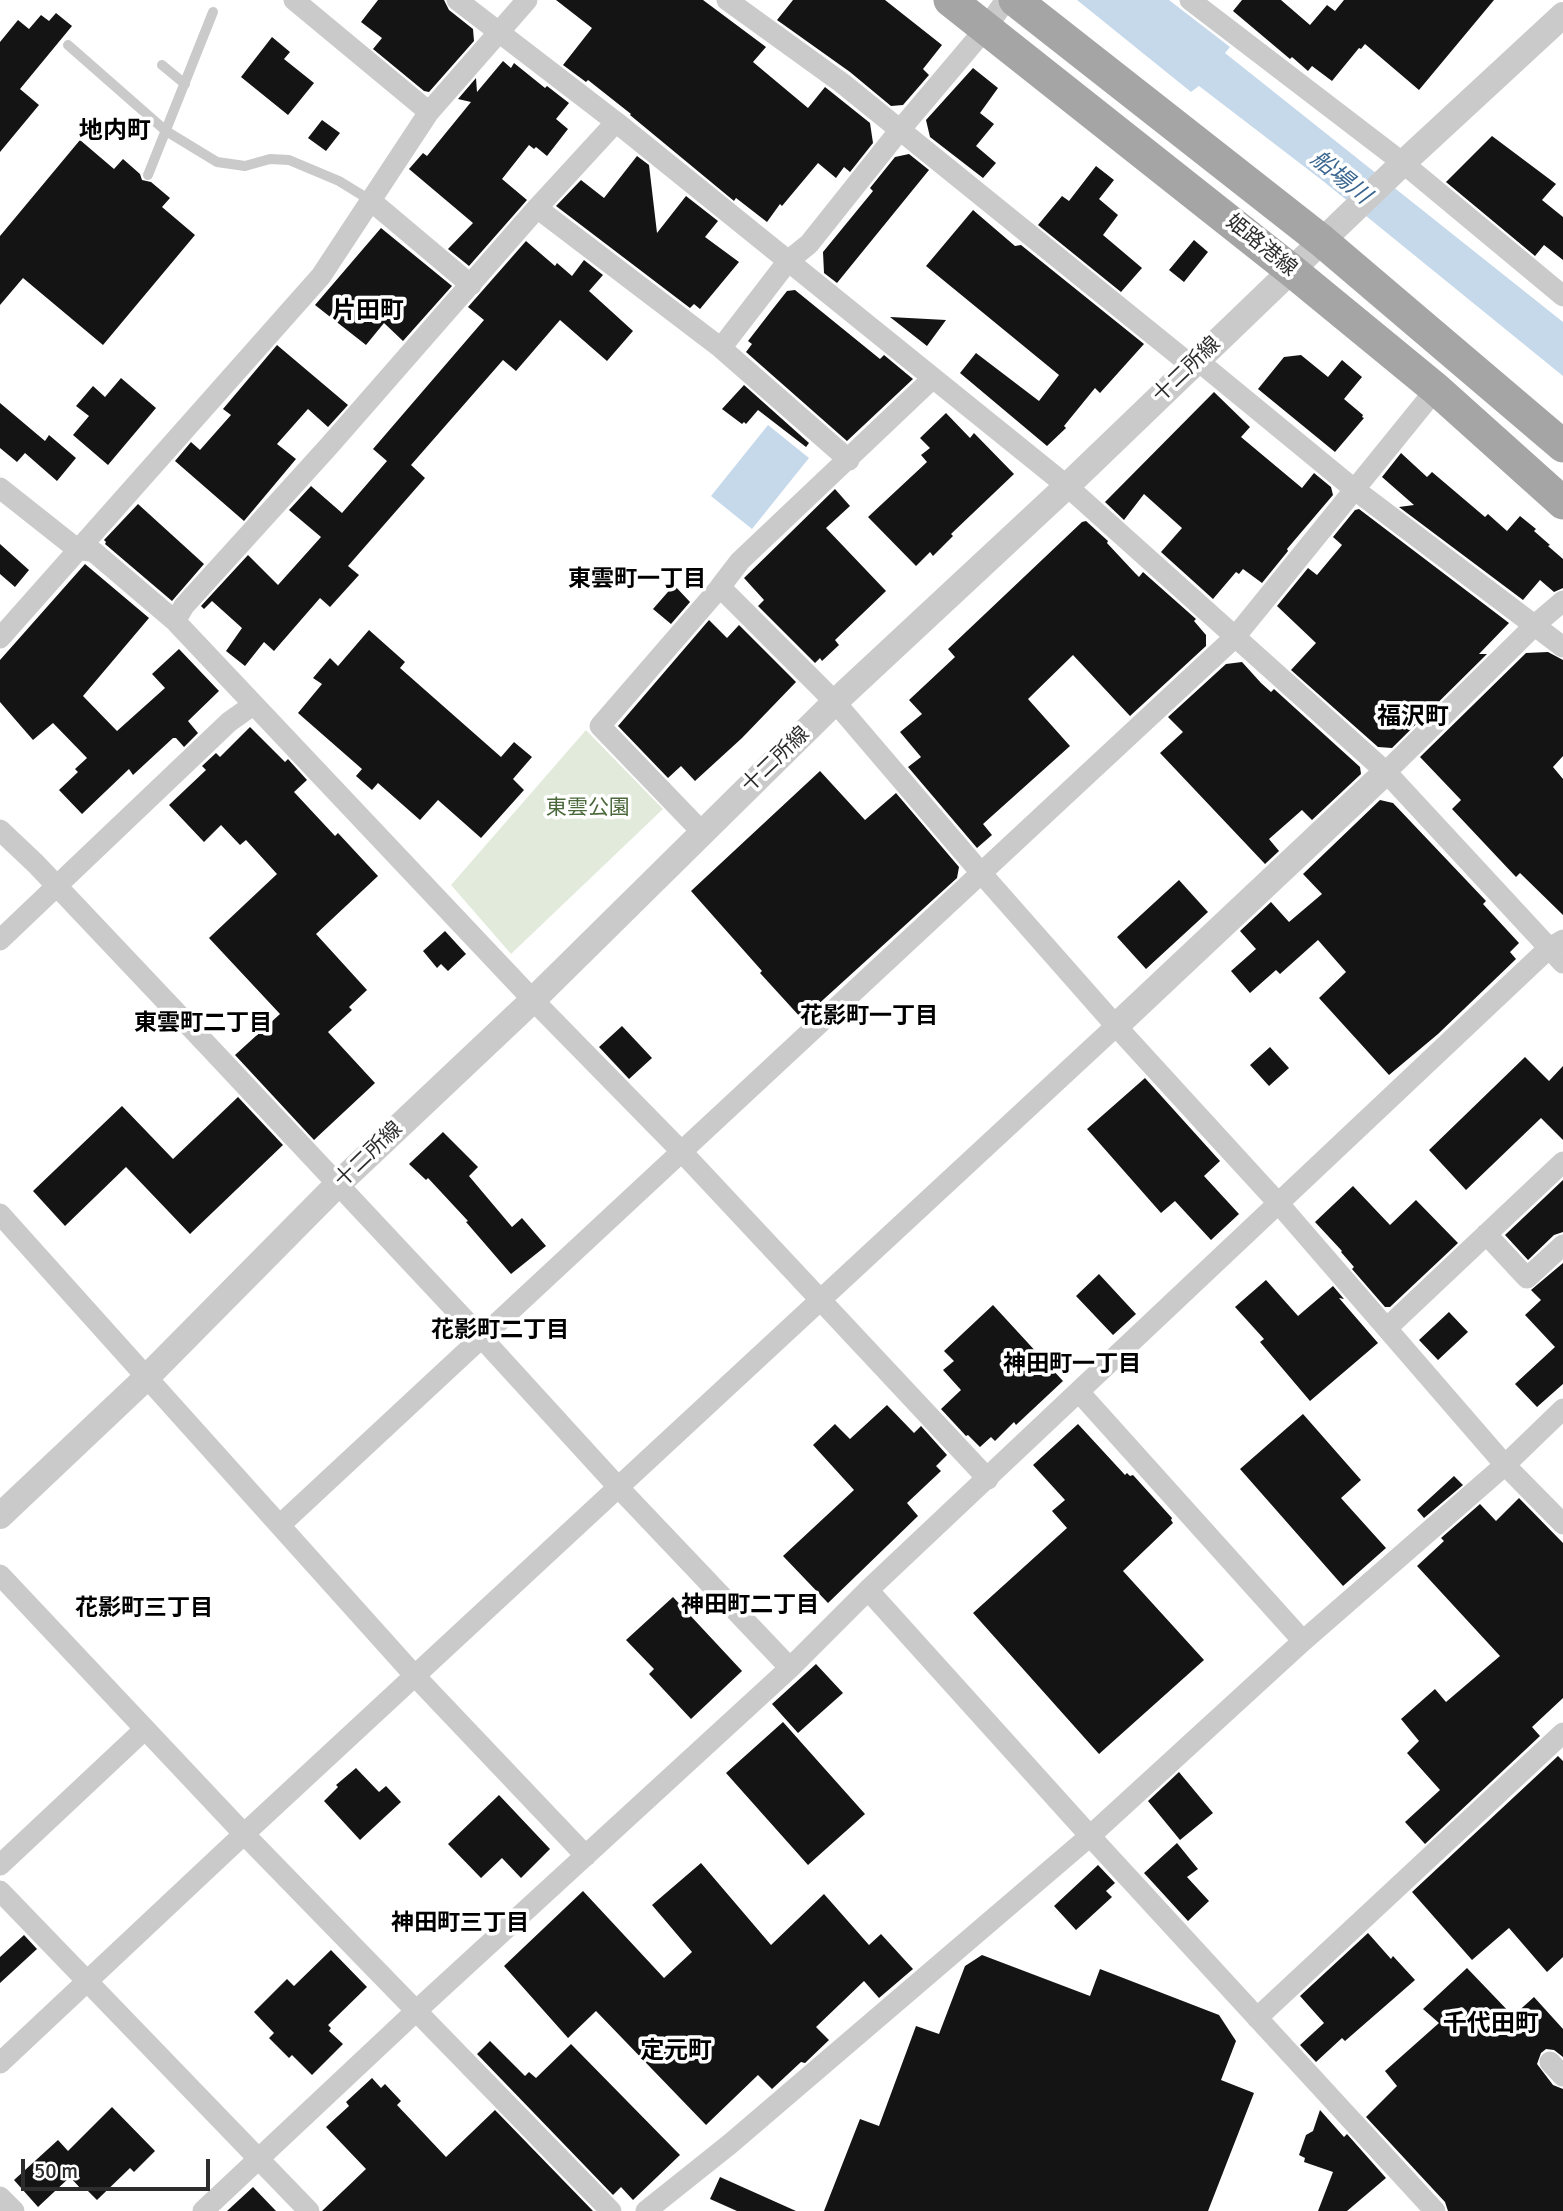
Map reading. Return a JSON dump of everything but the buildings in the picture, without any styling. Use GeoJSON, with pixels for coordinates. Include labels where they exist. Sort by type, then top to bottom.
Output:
{"type":"FeatureCollection","features":[{"type":"Feature","properties":{"kind":"main road","name":"姫路港線"},"geometry":{"type":"LineString","coordinates":[[950,0],[1291,270],[1436,389],[1563,503]]}},
{"type":"Feature","properties":{"kind":"main road","name":"姫路港線"},"geometry":{"type":"LineString","coordinates":[[1015,0],[1322,241],[1560,438]]}},
{"type":"Feature","properties":{"kind":"street"},"geometry":{"type":"LineString","coordinates":[[294,0],[429,112]]}},
{"type":"Feature","properties":{"kind":"street"},"geometry":{"type":"LineString","coordinates":[[203,2211],[415,2012],[790,1668],[869,1590],[1279,1204],[1558,950],[1387,772],[1067,486],[616,122],[457,0]]}},
{"type":"Feature","properties":{"kind":"street"},"geometry":{"type":"LineString","coordinates":[[0,638],[321,276],[429,112],[527,0]]}},
{"type":"Feature","properties":{"kind":"street"},"geometry":{"type":"LineString","coordinates":[[727,0],[842,83],[899,131],[1354,489],[1563,647]]}},
{"type":"Feature","properties":{"kind":"street"},"geometry":{"type":"LineString","coordinates":[[721,348],[788,261],[809,244],[1006,0]]}},
{"type":"Feature","properties":{"kind":"street"},"geometry":{"type":"LineString","coordinates":[[1190,0],[1403,163],[1563,296]]}},
{"type":"Feature","properties":{"kind":"street","name":"十二所線"},"geometry":{"type":"LineString","coordinates":[[0,1516],[146,1378],[337,1185],[533,1000],[835,702],[1067,486],[1403,163],[1563,15]]}},
{"type":"Feature","properties":{"kind":"street"},"geometry":{"type":"LineString","coordinates":[[175,621],[184,606],[616,122]]}},
{"type":"Feature","properties":{"kind":"street"},"geometry":{"type":"LineString","coordinates":[[370,200],[471,285]]}},
{"type":"Feature","properties":{"kind":"street"},"geometry":{"type":"LineString","coordinates":[[537,208],[721,348],[849,460]]}},
{"type":"Feature","properties":{"kind":"street"},"geometry":{"type":"LineString","coordinates":[[702,832],[600,726],[740,561],[933,379]]}},
{"type":"Feature","properties":{"kind":"street"},"geometry":{"type":"LineString","coordinates":[[281,1525],[1235,637],[1436,389]]}},
{"type":"Feature","properties":{"kind":"street"},"geometry":{"type":"LineString","coordinates":[[0,488],[77,549],[94,552],[175,621],[533,1000],[682,1152],[988,1479]]}},
{"type":"Feature","properties":{"kind":"street"},"geometry":{"type":"LineString","coordinates":[[722,585],[720,587],[835,702],[1116,1026],[1279,1204],[1505,1465],[1563,1524]]}},
{"type":"Feature","properties":{"kind":"street"},"geometry":{"type":"LineString","coordinates":[[0,2063],[1116,1026],[1387,772],[1536,624],[1563,601]]}},
{"type":"Feature","properties":{"kind":"street"},"geometry":{"type":"LineString","coordinates":[[0,940],[229,722],[253,705]]}},
{"type":"Feature","properties":{"kind":"street"},"geometry":{"type":"LineString","coordinates":[[0,830],[57,887],[790,1668]]}},
{"type":"Feature","properties":{"kind":"street"},"geometry":{"type":"LineString","coordinates":[[1387,1328],[1563,1162]]}},
{"type":"Feature","properties":{"kind":"street"},"geometry":{"type":"LineString","coordinates":[[0,1214],[415,1676],[586,1856]]}},
{"type":"Feature","properties":{"kind":"street"},"geometry":{"type":"LineString","coordinates":[[1486,1234],[1527,1278],[1563,1245]]}},
{"type":"Feature","properties":{"kind":"street"},"geometry":{"type":"LineString","coordinates":[[1079,1392],[1303,1641]]}},
{"type":"Feature","properties":{"kind":"street"},"geometry":{"type":"LineString","coordinates":[[646,2211],[730,2144],[1090,1836],[1303,1641],[1505,1465],[1563,1409]]}},
{"type":"Feature","properties":{"kind":"street"},"geometry":{"type":"LineString","coordinates":[[0,1575],[415,2012],[611,2211]]}},
{"type":"Feature","properties":{"kind":"street"},"geometry":{"type":"LineString","coordinates":[[869,1590],[1090,1836],[1435,2211]]}},
{"type":"Feature","properties":{"kind":"street"},"geometry":{"type":"LineString","coordinates":[[0,1865],[145,1729]]}},
{"type":"Feature","properties":{"kind":"street"},"geometry":{"type":"LineString","coordinates":[[1256,2018],[1563,1733]]}},
{"type":"Feature","properties":{"kind":"street"},"geometry":{"type":"LineString","coordinates":[[0,1891],[309,2211]]}},
{"type":"Feature","properties":{"kind":"street"},"geometry":{"type":"LineString","coordinates":[[0,2197],[14,2211]]}},
{"type":"Feature","properties":{"kind":"lane"},"geometry":{"type":"LineString","coordinates":[[148,174],[213,12]]}},
{"type":"Feature","properties":{"kind":"lane"},"geometry":{"type":"LineString","coordinates":[[68,45],[166,131],[217,162],[245,166],[270,159],[289,160],[339,181],[370,200]]}},
{"type":"Feature","properties":{"kind":"lane"},"geometry":{"type":"LineString","coordinates":[[162,65],[185,84]]}},
{"type":"Feature","properties":{"kind":"green space","name":"東雲公園"},"geometry":{"type":"Polygon","coordinates":[[[586,730],[663,809],[511,954],[451,885],[586,730]]]}},
{"type":"Feature","properties":{"kind":"water","name":"船場川"},"geometry":{"type":"Polygon","coordinates":[[[1077,0],[1169,0],[1230,47],[1225,53],[1563,322],[1563,376],[1323,181],[1199,86],[1191,92],[1077,0]]]}},
{"type":"Feature","properties":{"kind":"water"},"geometry":{"type":"Polygon","coordinates":[[[768,425],[809,458],[752,529],[711,496],[768,425]]]}},
{"type":"Feature","properties":{"kind":"district","name":"地内町"},"geometry":{"type":"Point","coordinates":[115,132]}},
{"type":"Feature","properties":{"kind":"district","name":"片田町"},"geometry":{"type":"Point","coordinates":[368,312]}},
{"type":"Feature","properties":{"kind":"district","name":"東雲町一丁目"},"geometry":{"type":"Point","coordinates":[637,580]}},
{"type":"Feature","properties":{"kind":"district","name":"福沢町"},"geometry":{"type":"Point","coordinates":[1413,718]}},
{"type":"Feature","properties":{"kind":"district","name":"花影町一丁目"},"geometry":{"type":"Point","coordinates":[869,1017]}},
{"type":"Feature","properties":{"kind":"district","name":"東雲町二丁目"},"geometry":{"type":"Point","coordinates":[203,1024]}},
{"type":"Feature","properties":{"kind":"district","name":"花影町二丁目"},"geometry":{"type":"Point","coordinates":[500,1331]}},
{"type":"Feature","properties":{"kind":"district","name":"神田町一丁目"},"geometry":{"type":"Point","coordinates":[1072,1365]}},
{"type":"Feature","properties":{"kind":"district","name":"神田町二丁目"},"geometry":{"type":"Point","coordinates":[750,1606]}},
{"type":"Feature","properties":{"kind":"district","name":"花影町三丁目"},"geometry":{"type":"Point","coordinates":[144,1609]}},
{"type":"Feature","properties":{"kind":"district","name":"神田町三丁目"},"geometry":{"type":"Point","coordinates":[460,1924]}},
{"type":"Feature","properties":{"kind":"district","name":"千代田町"},"geometry":{"type":"Point","coordinates":[1491,2025]}},
{"type":"Feature","properties":{"kind":"district","name":"定元町"},"geometry":{"type":"Point","coordinates":[676,2052]}}]}
